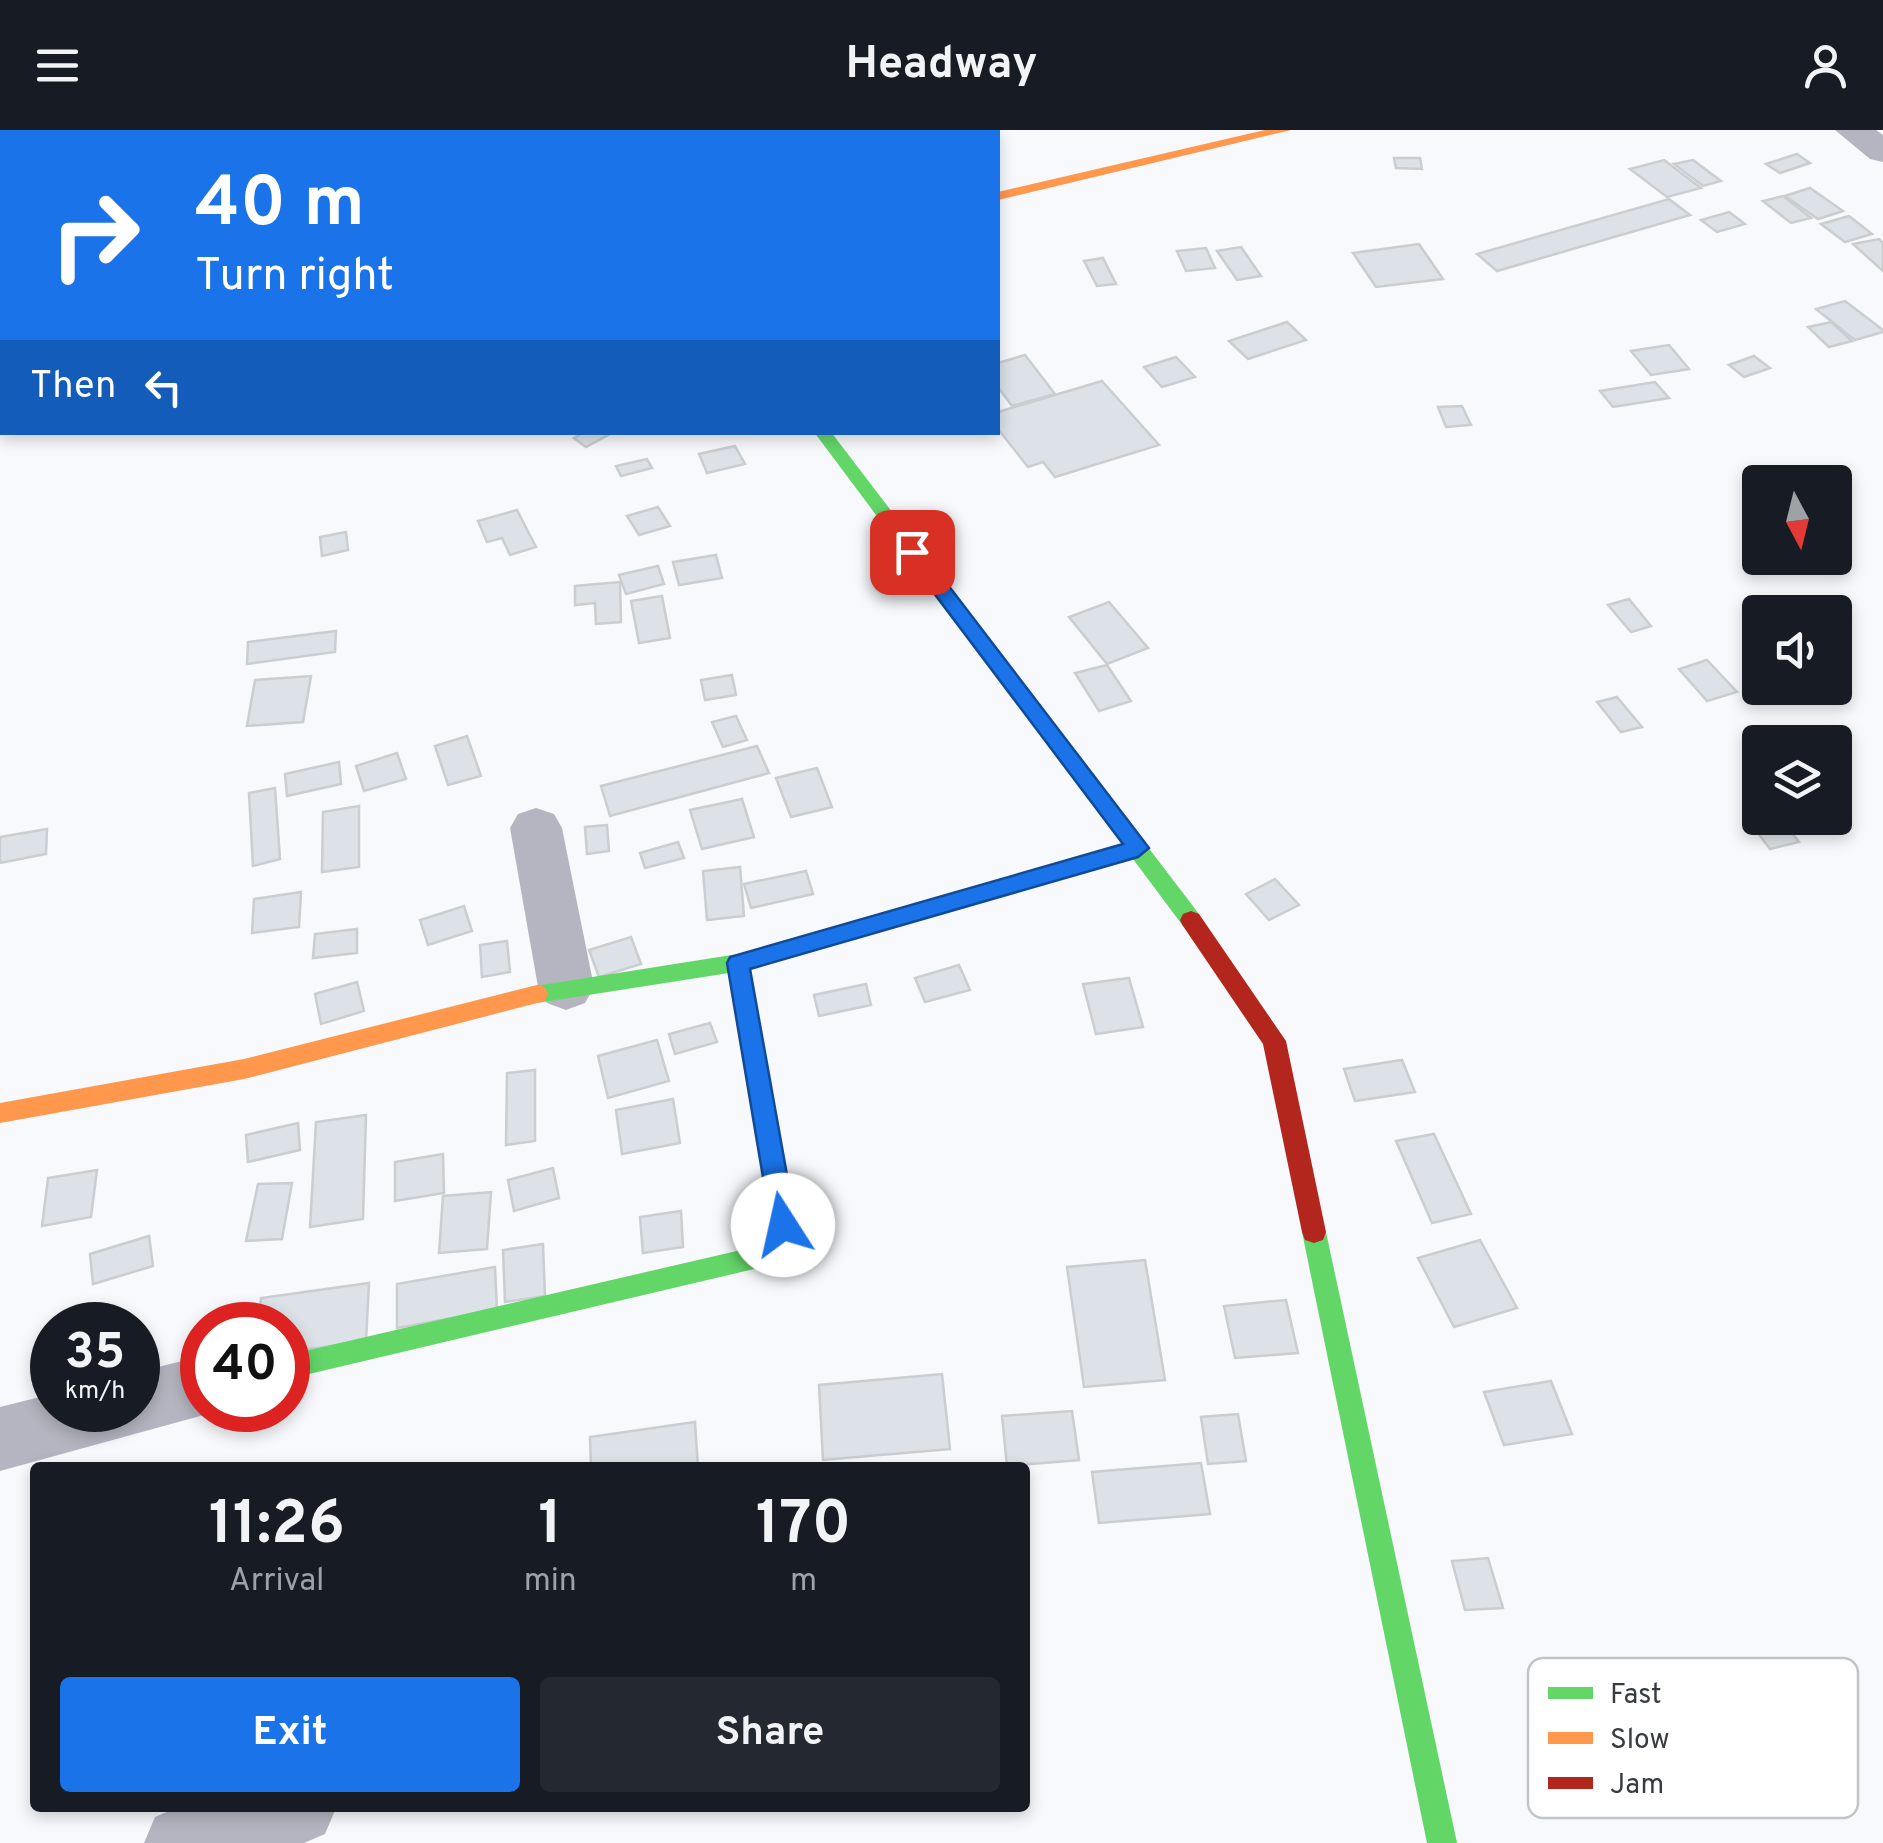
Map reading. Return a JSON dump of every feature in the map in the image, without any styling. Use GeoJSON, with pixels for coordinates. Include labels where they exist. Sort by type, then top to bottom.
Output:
{"type":"FeatureCollection","features":[{"type":"Feature","properties":{"kind":"main road"},"geometry":{"type":"LineString","coordinates":[[1000,196],[1284,130]]}},
{"type":"Feature","properties":{"kind":"main road"},"geometry":{"type":"LineString","coordinates":[[824,435],[1138,848],[1274,1041],[1442,1843]]}},
{"type":"Feature","properties":{"kind":"main road"},"geometry":{"type":"LineString","coordinates":[[0,1113],[244,1069],[566,987],[738,963],[1138,848]]}},
{"type":"Feature","properties":{"kind":"main road"},"geometry":{"type":"LineString","coordinates":[[310,1362],[762,1258],[783,1225],[738,963]]}},
{"type":"Feature","properties":{"kind":"street"},"geometry":{"type":"LineString","coordinates":[[1852,130],[1883,151]]}},
{"type":"Feature","properties":{"kind":"street"},"geometry":{"type":"LineString","coordinates":[[536,828],[566,987]]}},
{"type":"Feature","properties":{"kind":"street"},"geometry":{"type":"LineString","coordinates":[[0,1438],[30,1430]]}},
{"type":"Feature","properties":{"kind":"street"},"geometry":{"type":"LineString","coordinates":[[180,1843],[285,1812]]}},
{"type":"Feature","properties":{"kind":"building"},"geometry":{"type":"Polygon","coordinates":[[[1797,154],[1810,163],[1780,173],[1766,164],[1797,154]]]}},
{"type":"Feature","properties":{"kind":"building"},"geometry":{"type":"Polygon","coordinates":[[[1394,158],[1420,158],[1422,169],[1396,168],[1394,158]]]}},
{"type":"Feature","properties":{"kind":"building"},"geometry":{"type":"Polygon","coordinates":[[[1664,160],[1701,188],[1667,197],[1630,169],[1664,160]]]}},
{"type":"Feature","properties":{"kind":"building"},"geometry":{"type":"Polygon","coordinates":[[[1693,160],[1721,181],[1703,186],[1674,164],[1693,160]]]}},
{"type":"Feature","properties":{"kind":"building"},"geometry":{"type":"Polygon","coordinates":[[[1810,188],[1843,211],[1818,219],[1785,196],[1810,188]]]}},
{"type":"Feature","properties":{"kind":"building"},"geometry":{"type":"Polygon","coordinates":[[[1783,196],[1811,218],[1791,223],[1763,201],[1783,196]]]}},
{"type":"Feature","properties":{"kind":"building"},"geometry":{"type":"Polygon","coordinates":[[[1669,199],[1690,215],[1497,271],[1477,254],[1669,199]]]}},
{"type":"Feature","properties":{"kind":"building"},"geometry":{"type":"Polygon","coordinates":[[[1729,212],[1745,224],[1717,232],[1701,220],[1729,212]]]}},
{"type":"Feature","properties":{"kind":"building"},"geometry":{"type":"Polygon","coordinates":[[[1849,216],[1872,234],[1845,242],[1821,224],[1849,216]]]}},
{"type":"Feature","properties":{"kind":"building"},"geometry":{"type":"Polygon","coordinates":[[[1879,239],[1883,243],[1883,271],[1853,244],[1879,239]]]}},
{"type":"Feature","properties":{"kind":"building"},"geometry":{"type":"Polygon","coordinates":[[[1419,244],[1443,279],[1376,287],[1353,253],[1419,244]]]}},
{"type":"Feature","properties":{"kind":"building"},"geometry":{"type":"Polygon","coordinates":[[[1241,247],[1261,276],[1237,280],[1217,251],[1241,247]]]}},
{"type":"Feature","properties":{"kind":"building"},"geometry":{"type":"Polygon","coordinates":[[[1206,248],[1215,268],[1186,271],[1177,251],[1206,248]]]}},
{"type":"Feature","properties":{"kind":"building"},"geometry":{"type":"Polygon","coordinates":[[[1103,258],[1116,284],[1097,286],[1084,261],[1103,258]]]}},
{"type":"Feature","properties":{"kind":"building"},"geometry":{"type":"Polygon","coordinates":[[[1845,301],[1883,332],[1855,340],[1816,309],[1845,301]]]}},
{"type":"Feature","properties":{"kind":"building"},"geometry":{"type":"Polygon","coordinates":[[[1287,322],[1306,340],[1248,359],[1229,341],[1287,322]]]}},
{"type":"Feature","properties":{"kind":"building"},"geometry":{"type":"Polygon","coordinates":[[[1831,322],[1852,341],[1829,347],[1808,327],[1831,322]]]}},
{"type":"Feature","properties":{"kind":"building"},"geometry":{"type":"Polygon","coordinates":[[[1669,345],[1689,369],[1651,375],[1631,351],[1669,345]]]}},
{"type":"Feature","properties":{"kind":"building"},"geometry":{"type":"Polygon","coordinates":[[[1025,355],[1055,394],[1012,406],[1000,390],[1000,362],[1025,355]]]}},
{"type":"Feature","properties":{"kind":"building"},"geometry":{"type":"Polygon","coordinates":[[[1754,356],[1770,368],[1744,377],[1729,365],[1754,356]]]}},
{"type":"Feature","properties":{"kind":"building"},"geometry":{"type":"Polygon","coordinates":[[[1176,357],[1195,377],[1162,387],[1144,367],[1176,357]]]}},
{"type":"Feature","properties":{"kind":"building"},"geometry":{"type":"Polygon","coordinates":[[[1102,381],[1159,445],[1055,477],[1043,462],[1028,467],[1000,432],[1000,411],[1102,381]]]}},
{"type":"Feature","properties":{"kind":"building"},"geometry":{"type":"Polygon","coordinates":[[[1655,382],[1669,398],[1613,407],[1600,391],[1655,382]]]}},
{"type":"Feature","properties":{"kind":"building"},"geometry":{"type":"Polygon","coordinates":[[[1462,406],[1471,425],[1446,427],[1438,407],[1462,406]]]}},
{"type":"Feature","properties":{"kind":"building"},"geometry":{"type":"Polygon","coordinates":[[[579,435],[608,435],[586,447],[574,438],[579,435]]]}},
{"type":"Feature","properties":{"kind":"building"},"geometry":{"type":"Polygon","coordinates":[[[735,446],[745,464],[707,473],[699,454],[735,446]]]}},
{"type":"Feature","properties":{"kind":"building"},"geometry":{"type":"Polygon","coordinates":[[[647,459],[652,468],[621,476],[616,466],[647,459]]]}},
{"type":"Feature","properties":{"kind":"building"},"geometry":{"type":"Polygon","coordinates":[[[658,507],[670,526],[639,535],[627,516],[658,507]]]}},
{"type":"Feature","properties":{"kind":"building"},"geometry":{"type":"Polygon","coordinates":[[[517,510],[536,547],[510,555],[502,538],[487,542],[478,521],[517,510]]]}},
{"type":"Feature","properties":{"kind":"building"},"geometry":{"type":"Polygon","coordinates":[[[346,532],[348,550],[322,556],[320,537],[346,532]]]}},
{"type":"Feature","properties":{"kind":"building"},"geometry":{"type":"Polygon","coordinates":[[[716,555],[722,578],[679,585],[673,562],[716,555]]]}},
{"type":"Feature","properties":{"kind":"building"},"geometry":{"type":"Polygon","coordinates":[[[658,566],[664,584],[626,594],[619,575],[658,566]]]}},
{"type":"Feature","properties":{"kind":"building"},"geometry":{"type":"Polygon","coordinates":[[[620,582],[621,622],[596,624],[595,603],[575,605],[575,586],[620,582]]]}},
{"type":"Feature","properties":{"kind":"building"},"geometry":{"type":"Polygon","coordinates":[[[662,596],[670,638],[639,643],[631,601],[662,596]]]}},
{"type":"Feature","properties":{"kind":"building"},"geometry":{"type":"Polygon","coordinates":[[[1629,599],[1651,626],[1631,632],[1608,605],[1629,599]]]}},
{"type":"Feature","properties":{"kind":"building"},"geometry":{"type":"Polygon","coordinates":[[[1109,602],[1148,648],[1107,664],[1069,617],[1109,602]]]}},
{"type":"Feature","properties":{"kind":"building"},"geometry":{"type":"Polygon","coordinates":[[[336,631],[335,652],[247,664],[248,642],[336,631]]]}},
{"type":"Feature","properties":{"kind":"building"},"geometry":{"type":"Polygon","coordinates":[[[1707,660],[1737,692],[1707,701],[1679,669],[1707,660]]]}},
{"type":"Feature","properties":{"kind":"building"},"geometry":{"type":"Polygon","coordinates":[[[1107,665],[1131,701],[1099,711],[1075,673],[1107,665]]]}},
{"type":"Feature","properties":{"kind":"building"},"geometry":{"type":"Polygon","coordinates":[[[732,675],[736,695],[705,700],[701,680],[732,675]]]}},
{"type":"Feature","properties":{"kind":"building"},"geometry":{"type":"Polygon","coordinates":[[[311,676],[303,722],[247,726],[255,680],[311,676]]]}},
{"type":"Feature","properties":{"kind":"building"},"geometry":{"type":"Polygon","coordinates":[[[1617,697],[1642,727],[1621,732],[1597,702],[1617,697]]]}},
{"type":"Feature","properties":{"kind":"building"},"geometry":{"type":"Polygon","coordinates":[[[736,716],[747,740],[723,747],[712,722],[736,716]]]}},
{"type":"Feature","properties":{"kind":"building"},"geometry":{"type":"Polygon","coordinates":[[[467,736],[481,776],[448,785],[435,746],[467,736]]]}},
{"type":"Feature","properties":{"kind":"building"},"geometry":{"type":"Polygon","coordinates":[[[757,746],[769,773],[610,816],[601,786],[757,746]]]}},
{"type":"Feature","properties":{"kind":"building"},"geometry":{"type":"Polygon","coordinates":[[[397,753],[406,779],[364,791],[356,766],[397,753]]]}},
{"type":"Feature","properties":{"kind":"building"},"geometry":{"type":"Polygon","coordinates":[[[339,762],[341,784],[287,796],[285,774],[339,762]]]}},
{"type":"Feature","properties":{"kind":"building"},"geometry":{"type":"Polygon","coordinates":[[[817,768],[832,807],[791,817],[776,778],[817,768]]]}},
{"type":"Feature","properties":{"kind":"building"},"geometry":{"type":"Polygon","coordinates":[[[275,788],[280,859],[253,866],[249,793],[275,788]]]}},
{"type":"Feature","properties":{"kind":"building"},"geometry":{"type":"Polygon","coordinates":[[[742,799],[754,837],[702,849],[690,810],[742,799]]]}},
{"type":"Feature","properties":{"kind":"building"},"geometry":{"type":"Polygon","coordinates":[[[359,806],[359,867],[322,872],[323,812],[359,806]]]}},
{"type":"Feature","properties":{"kind":"building"},"geometry":{"type":"Polygon","coordinates":[[[607,825],[609,851],[587,854],[585,827],[607,825]]]}},
{"type":"Feature","properties":{"kind":"building"},"geometry":{"type":"Polygon","coordinates":[[[47,829],[46,854],[0,863],[0,837],[47,829]]]}},
{"type":"Feature","properties":{"kind":"building"},"geometry":{"type":"Polygon","coordinates":[[[1759,835],[1794,835],[1799,842],[1770,849],[1759,835]]]}},
{"type":"Feature","properties":{"kind":"building"},"geometry":{"type":"Polygon","coordinates":[[[678,842],[684,858],[645,868],[640,853],[678,842]]]}},
{"type":"Feature","properties":{"kind":"building"},"geometry":{"type":"Polygon","coordinates":[[[740,867],[744,916],[707,920],[703,871],[740,867]]]}},
{"type":"Feature","properties":{"kind":"building"},"geometry":{"type":"Polygon","coordinates":[[[806,871],[813,894],[751,908],[744,884],[806,871]]]}},
{"type":"Feature","properties":{"kind":"building"},"geometry":{"type":"Polygon","coordinates":[[[1275,879],[1299,905],[1269,920],[1246,894],[1275,879]]]}},
{"type":"Feature","properties":{"kind":"building"},"geometry":{"type":"Polygon","coordinates":[[[301,892],[299,927],[252,933],[254,899],[301,892]]]}},
{"type":"Feature","properties":{"kind":"building"},"geometry":{"type":"Polygon","coordinates":[[[464,906],[472,931],[428,945],[420,920],[464,906]]]}},
{"type":"Feature","properties":{"kind":"building"},"geometry":{"type":"Polygon","coordinates":[[[357,929],[357,953],[313,958],[315,934],[357,929]]]}},
{"type":"Feature","properties":{"kind":"building"},"geometry":{"type":"Polygon","coordinates":[[[631,937],[641,964],[599,977],[589,950],[631,937]]]}},
{"type":"Feature","properties":{"kind":"building"},"geometry":{"type":"Polygon","coordinates":[[[507,941],[510,972],[482,977],[480,945],[507,941]]]}},
{"type":"Feature","properties":{"kind":"building"},"geometry":{"type":"Polygon","coordinates":[[[959,965],[970,990],[925,1002],[915,978],[959,965]]]}},
{"type":"Feature","properties":{"kind":"building"},"geometry":{"type":"Polygon","coordinates":[[[1129,978],[1143,1027],[1096,1034],[1083,984],[1129,978]]]}},
{"type":"Feature","properties":{"kind":"building"},"geometry":{"type":"Polygon","coordinates":[[[357,982],[364,1011],[321,1024],[315,994],[357,982]]]}},
{"type":"Feature","properties":{"kind":"building"},"geometry":{"type":"Polygon","coordinates":[[[866,984],[871,1005],[819,1016],[814,995],[866,984]]]}},
{"type":"Feature","properties":{"kind":"building"},"geometry":{"type":"Polygon","coordinates":[[[710,1023],[717,1042],[675,1054],[669,1034],[710,1023]]]}},
{"type":"Feature","properties":{"kind":"building"},"geometry":{"type":"Polygon","coordinates":[[[657,1040],[669,1081],[608,1098],[598,1056],[657,1040]]]}},
{"type":"Feature","properties":{"kind":"building"},"geometry":{"type":"Polygon","coordinates":[[[1402,1060],[1415,1092],[1355,1101],[1344,1069],[1402,1060]]]}},
{"type":"Feature","properties":{"kind":"building"},"geometry":{"type":"Polygon","coordinates":[[[535,1070],[535,1141],[506,1145],[507,1073],[535,1070]]]}},
{"type":"Feature","properties":{"kind":"building"},"geometry":{"type":"Polygon","coordinates":[[[673,1099],[680,1143],[622,1154],[616,1110],[673,1099]]]}},
{"type":"Feature","properties":{"kind":"building"},"geometry":{"type":"Polygon","coordinates":[[[366,1115],[363,1219],[310,1227],[316,1122],[366,1115]]]}},
{"type":"Feature","properties":{"kind":"building"},"geometry":{"type":"Polygon","coordinates":[[[298,1123],[300,1150],[248,1162],[246,1135],[298,1123]]]}},
{"type":"Feature","properties":{"kind":"building"},"geometry":{"type":"Polygon","coordinates":[[[1434,1134],[1471,1214],[1432,1223],[1396,1141],[1434,1134]]]}},
{"type":"Feature","properties":{"kind":"building"},"geometry":{"type":"Polygon","coordinates":[[[443,1154],[444,1193],[395,1201],[395,1162],[443,1154]]]}},
{"type":"Feature","properties":{"kind":"building"},"geometry":{"type":"Polygon","coordinates":[[[553,1168],[559,1198],[514,1211],[508,1180],[553,1168]]]}},
{"type":"Feature","properties":{"kind":"building"},"geometry":{"type":"Polygon","coordinates":[[[97,1170],[91,1217],[42,1226],[48,1178],[97,1170]]]}},
{"type":"Feature","properties":{"kind":"building"},"geometry":{"type":"Polygon","coordinates":[[[292,1183],[282,1239],[246,1241],[258,1184],[292,1183]]]}},
{"type":"Feature","properties":{"kind":"building"},"geometry":{"type":"Polygon","coordinates":[[[491,1192],[487,1249],[439,1253],[443,1196],[491,1192]]]}},
{"type":"Feature","properties":{"kind":"building"},"geometry":{"type":"Polygon","coordinates":[[[681,1211],[683,1247],[643,1253],[640,1217],[681,1211]]]}},
{"type":"Feature","properties":{"kind":"building"},"geometry":{"type":"Polygon","coordinates":[[[149,1236],[153,1266],[93,1284],[90,1254],[149,1236]]]}},
{"type":"Feature","properties":{"kind":"building"},"geometry":{"type":"Polygon","coordinates":[[[1480,1240],[1517,1308],[1454,1327],[1418,1258],[1480,1240]]]}},
{"type":"Feature","properties":{"kind":"building"},"geometry":{"type":"Polygon","coordinates":[[[543,1244],[545,1296],[505,1302],[503,1250],[543,1244]]]}},
{"type":"Feature","properties":{"kind":"building"},"geometry":{"type":"Polygon","coordinates":[[[1145,1260],[1165,1380],[1084,1387],[1067,1267],[1145,1260]]]}},
{"type":"Feature","properties":{"kind":"building"},"geometry":{"type":"Polygon","coordinates":[[[495,1267],[497,1310],[397,1328],[397,1284],[495,1267]]]}},
{"type":"Feature","properties":{"kind":"building"},"geometry":{"type":"Polygon","coordinates":[[[369,1283],[366,1341],[310,1349],[310,1302],[261,1302],[261,1298],[369,1283]]]}},
{"type":"Feature","properties":{"kind":"building"},"geometry":{"type":"Polygon","coordinates":[[[1286,1300],[1298,1353],[1235,1358],[1224,1306],[1286,1300]]]}},
{"type":"Feature","properties":{"kind":"building"},"geometry":{"type":"Polygon","coordinates":[[[942,1374],[950,1449],[823,1460],[819,1385],[942,1374]]]}},
{"type":"Feature","properties":{"kind":"building"},"geometry":{"type":"Polygon","coordinates":[[[1551,1381],[1572,1434],[1504,1445],[1484,1392],[1551,1381]]]}},
{"type":"Feature","properties":{"kind":"building"},"geometry":{"type":"Polygon","coordinates":[[[1072,1411],[1079,1460],[1007,1462],[1002,1416],[1072,1411]]]}},
{"type":"Feature","properties":{"kind":"building"},"geometry":{"type":"Polygon","coordinates":[[[1238,1414],[1246,1461],[1208,1464],[1201,1417],[1238,1414]]]}},
{"type":"Feature","properties":{"kind":"building"},"geometry":{"type":"Polygon","coordinates":[[[695,1422],[698,1462],[591,1462],[590,1437],[695,1422]]]}},
{"type":"Feature","properties":{"kind":"building"},"geometry":{"type":"Polygon","coordinates":[[[1201,1463],[1210,1514],[1099,1523],[1092,1472],[1201,1463]]]}},
{"type":"Feature","properties":{"kind":"building"},"geometry":{"type":"Polygon","coordinates":[[[1488,1558],[1503,1608],[1465,1610],[1452,1561],[1488,1558]]]}},
{"type":"Feature","properties":{"kind":"traffic: fast"},"geometry":{"type":"LineString","coordinates":[[824,435],[1191,920]]}},
{"type":"Feature","properties":{"kind":"traffic: fast"},"geometry":{"type":"LineString","coordinates":[[537,994],[738,963],[1138,849]]}},
{"type":"Feature","properties":{"kind":"traffic: fast"},"geometry":{"type":"LineString","coordinates":[[310,1362],[762,1257],[783,1225],[738,963]]}},
{"type":"Feature","properties":{"kind":"traffic: fast"},"geometry":{"type":"LineString","coordinates":[[1314,1232],[1442,1843]]}},
{"type":"Feature","properties":{"kind":"traffic: slow"},"geometry":{"type":"LineString","coordinates":[[1000,196],[1284,130]]}},
{"type":"Feature","properties":{"kind":"traffic: slow"},"geometry":{"type":"LineString","coordinates":[[0,1113],[244,1069],[537,994]]}},
{"type":"Feature","properties":{"kind":"traffic: jam"},"geometry":{"type":"LineString","coordinates":[[1191,920],[1274,1041],[1314,1232]]}},
{"type":"Feature","properties":{"kind":"route"},"geometry":{"type":"LineString","coordinates":[[783,1225],[738,963],[1138,848],[912,552]]}}]}
